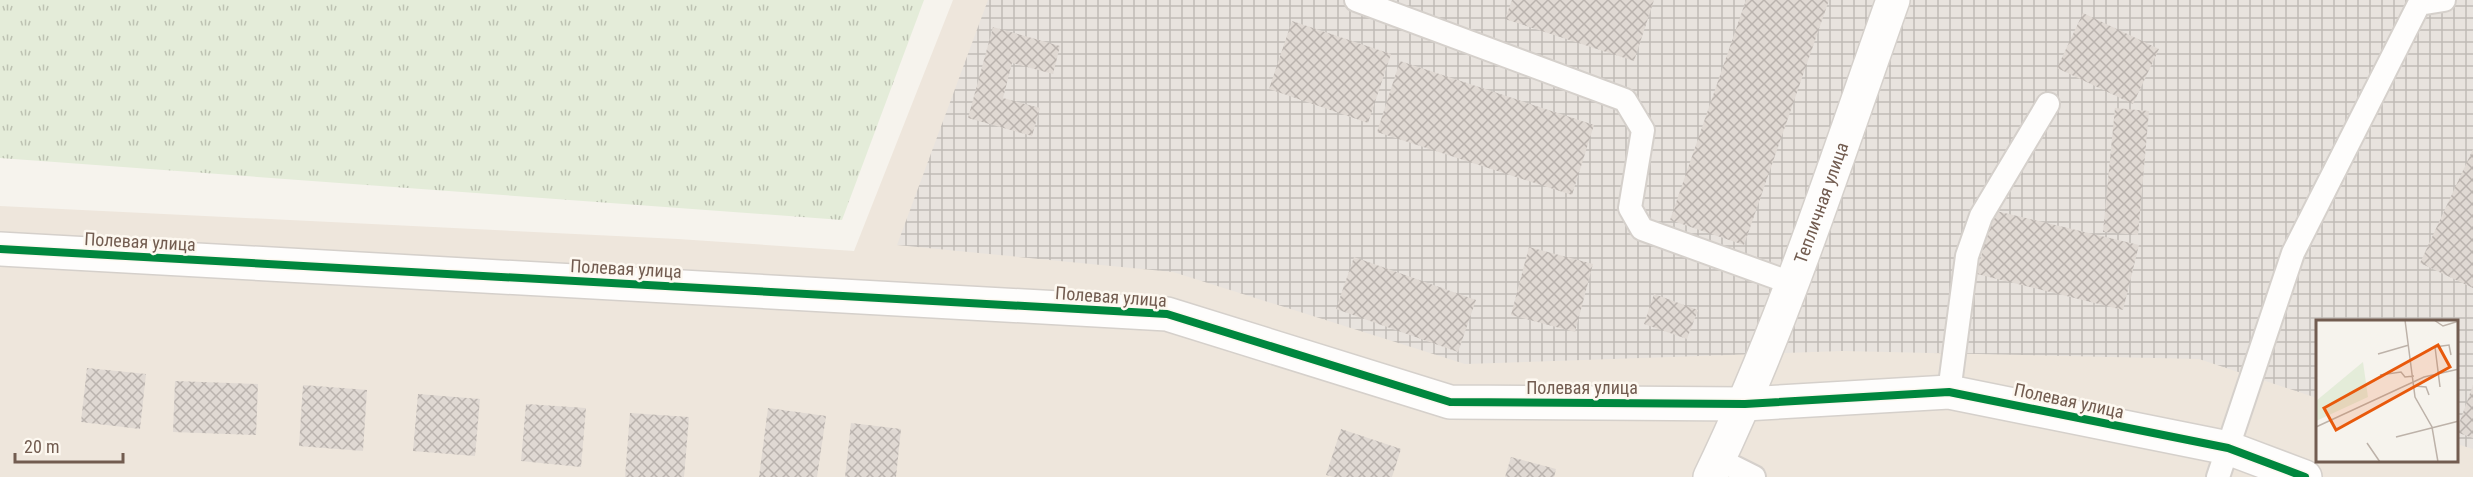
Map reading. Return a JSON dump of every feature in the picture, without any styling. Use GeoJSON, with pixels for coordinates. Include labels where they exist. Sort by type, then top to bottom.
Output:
{"type":"FeatureCollection","features":[{"type":"Feature","properties":{"kind":"street","name":"Тепличная улица"},"geometry":{"type":"LineString","coordinates":[[1714,468],[1744,404],[1791,283],[1893,0]]}},
{"type":"Feature","properties":{"kind":"street","name":"Полевая улица"},"geometry":{"type":"LineString","coordinates":[[0,249],[1167,314],[1450,402],[1744,404],[1949,392],[2223,463],[2305,477]]}},
{"type":"Feature","properties":{"kind":"lane"},"geometry":{"type":"LineString","coordinates":[[1356,0],[1625,100],[1643,130],[1630,208],[1642,229],[1791,283]]}},
{"type":"Feature","properties":{"kind":"lane"},"geometry":{"type":"LineString","coordinates":[[2223,463],[2293,254],[2419,4],[2444,0]]}},
{"type":"Feature","properties":{"kind":"lane"},"geometry":{"type":"LineString","coordinates":[[1949,392],[1967,256],[1981,216],[2048,105]]}},
{"type":"Feature","properties":{"kind":"lane"},"geometry":{"type":"LineString","coordinates":[[1714,468],[1754,477]]}},
{"type":"Feature","properties":{"kind":"shaded area"},"geometry":{"type":"Polygon","coordinates":[[[953,0],[2473,0],[2473,477],[0,477],[0,206],[678,239],[854,251],[953,0]]]}},
{"type":"Feature","properties":{"kind":"shaded area"},"geometry":{"type":"Polygon","coordinates":[[[988,0],[2473,0],[2473,449],[2458,444],[2458,320],[2316,320],[2316,398],[2199,359],[1842,351],[1465,364],[1173,272],[897,245],[988,0]]]}},
{"type":"Feature","properties":{"kind":"green space"},"geometry":{"type":"Polygon","coordinates":[[[0,0],[924,0],[842,220],[0,158],[0,0]]]}},
{"type":"Feature","properties":{"kind":"building"},"geometry":{"type":"Polygon","coordinates":[[[1512,0],[1654,0],[1634,61],[1505,19],[1512,0]]]}},
{"type":"Feature","properties":{"kind":"building"},"geometry":{"type":"Polygon","coordinates":[[[1746,0],[1829,0],[1744,245],[1670,220],[1746,0]]]}},
{"type":"Feature","properties":{"kind":"building"},"geometry":{"type":"Polygon","coordinates":[[[2083,13],[2159,49],[2133,104],[2057,68],[2083,13]]]}},
{"type":"Feature","properties":{"kind":"building"},"geometry":{"type":"Polygon","coordinates":[[[1292,21],[1391,54],[1368,123],[1269,89],[1292,21]]]}},
{"type":"Feature","properties":{"kind":"building"},"geometry":{"type":"Polygon","coordinates":[[[993,27],[1060,46],[1053,74],[1012,63],[1003,98],[1040,108],[1032,136],[968,118],[993,27]]]}},
{"type":"Feature","properties":{"kind":"building"},"geometry":{"type":"Polygon","coordinates":[[[1400,61],[1594,125],[1572,195],[1377,132],[1400,61]]]}},
{"type":"Feature","properties":{"kind":"building"},"geometry":{"type":"Polygon","coordinates":[[[2115,108],[2149,111],[2138,235],[2103,232],[2115,108]]]}},
{"type":"Feature","properties":{"kind":"building"},"geometry":{"type":"Polygon","coordinates":[[[2473,149],[2473,288],[2420,263],[2473,149]]]}},
{"type":"Feature","properties":{"kind":"building"},"geometry":{"type":"Polygon","coordinates":[[[1992,210],[2139,245],[2123,310],[1977,274],[1992,210]]]}},
{"type":"Feature","properties":{"kind":"building"},"geometry":{"type":"Polygon","coordinates":[[[1529,247],[1593,264],[1575,332],[1511,315],[1529,247]]]}},
{"type":"Feature","properties":{"kind":"building"},"geometry":{"type":"Polygon","coordinates":[[[1354,257],[1476,300],[1458,352],[1336,309],[1354,257]]]}},
{"type":"Feature","properties":{"kind":"building"},"geometry":{"type":"Polygon","coordinates":[[[1654,294],[1698,310],[1687,339],[1644,324],[1654,294]]]}},
{"type":"Feature","properties":{"kind":"building"},"geometry":{"type":"Polygon","coordinates":[[[87,368],[146,374],[140,429],[81,422],[87,368]]]}},
{"type":"Feature","properties":{"kind":"building"},"geometry":{"type":"Polygon","coordinates":[[[175,381],[258,384],[256,435],[173,432],[175,381]]]}},
{"type":"Feature","properties":{"kind":"building"},"geometry":{"type":"Polygon","coordinates":[[[303,385],[367,390],[363,451],[299,446],[303,385]]]}},
{"type":"Feature","properties":{"kind":"building"},"geometry":{"type":"Polygon","coordinates":[[[2473,385],[2473,438],[2458,433],[2458,426],[2473,385]]]}},
{"type":"Feature","properties":{"kind":"building"},"geometry":{"type":"Polygon","coordinates":[[[418,394],[480,399],[475,456],[413,451],[418,394]]]}},
{"type":"Feature","properties":{"kind":"building"},"geometry":{"type":"Polygon","coordinates":[[[526,404],[586,408],[581,467],[521,461],[526,404]]]}},
{"type":"Feature","properties":{"kind":"building"},"geometry":{"type":"Polygon","coordinates":[[[768,408],[826,416],[817,477],[759,477],[768,408]]]}},
{"type":"Feature","properties":{"kind":"building"},"geometry":{"type":"Polygon","coordinates":[[[630,413],[689,417],[684,477],[625,477],[630,413]]]}},
{"type":"Feature","properties":{"kind":"building"},"geometry":{"type":"Polygon","coordinates":[[[851,423],[901,429],[896,477],[845,477],[851,423]]]}},
{"type":"Feature","properties":{"kind":"building"},"geometry":{"type":"Polygon","coordinates":[[[1341,429],[1401,449],[1392,477],[1326,475],[1341,429]]]}},
{"type":"Feature","properties":{"kind":"building"},"geometry":{"type":"Polygon","coordinates":[[[1511,457],[1556,469],[1554,477],[1505,477],[1511,457]]]}},
{"type":"Feature","properties":{"kind":"cycle path"},"geometry":{"type":"LineString","coordinates":[[0,249],[1167,314],[1450,402],[1745,404],[1949,392],[2228,448],[2305,477]]}}]}
